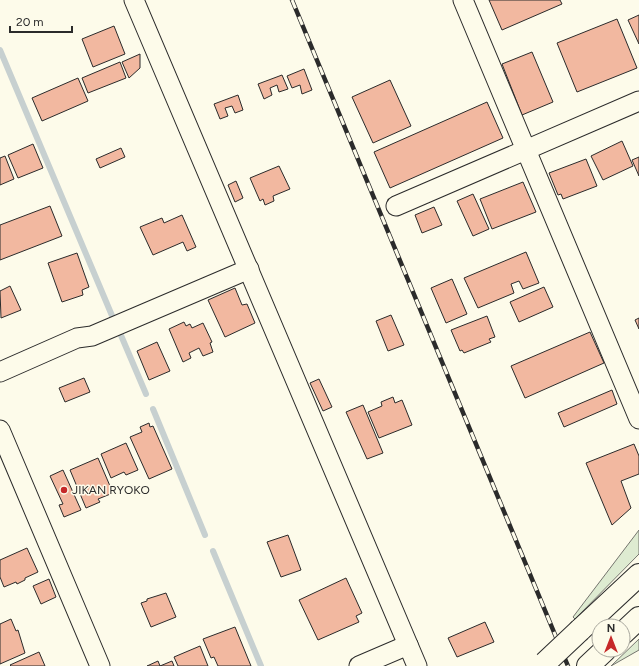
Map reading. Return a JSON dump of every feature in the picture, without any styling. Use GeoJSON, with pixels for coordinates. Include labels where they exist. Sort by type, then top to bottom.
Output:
{"type":"FeatureCollection","features":[{"type":"Feature","properties":{"kind":"highway"},"geometry":{"type":"LineString","coordinates":[[543,664],[639,575]]}},
{"type":"Feature","properties":{"kind":"highway"},"geometry":{"type":"LineString","coordinates":[[631,626],[639,618]]}},
{"type":"Feature","properties":{"kind":"street"},"geometry":{"type":"LineString","coordinates":[[134,0],[417,666]]}},
{"type":"Feature","properties":{"kind":"street"},"geometry":{"type":"LineString","coordinates":[[463,0],[639,419]]}},
{"type":"Feature","properties":{"kind":"street"},"geometry":{"type":"LineString","coordinates":[[396,206],[639,102]]}},
{"type":"Feature","properties":{"kind":"street"},"geometry":{"type":"LineString","coordinates":[[0,372],[77,338],[92,336],[249,269]]}},
{"type":"Feature","properties":{"kind":"street"},"geometry":{"type":"LineString","coordinates":[[0,430],[100,666]]}},
{"type":"Feature","properties":{"kind":"street"},"geometry":{"type":"LineString","coordinates":[[359,666],[408,645]]}},
{"type":"Feature","properties":{"kind":"green space"},"geometry":{"type":"Polygon","coordinates":[[[639,530],[639,554],[575,619],[573,617],[639,530]]]}},
{"type":"Feature","properties":{"kind":"green space"},"geometry":{"type":"Polygon","coordinates":[[[639,639],[639,650],[631,655],[631,647],[639,639]]]}},
{"type":"Feature","properties":{"kind":"green space"},"geometry":{"type":"Polygon","coordinates":[[[619,658],[625,658],[611,666],[619,658]]]}},
{"type":"Feature","properties":{"kind":"building"},"geometry":{"type":"Polygon","coordinates":[[[489,0],[560,0],[562,4],[502,30],[489,0]]]}},
{"type":"Feature","properties":{"kind":"building"},"geometry":{"type":"Polygon","coordinates":[[[639,15],[639,44],[628,20],[639,15]]]}},
{"type":"Feature","properties":{"kind":"building"},"geometry":{"type":"Polygon","coordinates":[[[617,19],[637,68],[577,92],[557,43],[617,19]]]}},
{"type":"Feature","properties":{"kind":"building"},"geometry":{"type":"Polygon","coordinates":[[[114,26],[125,54],[93,67],[82,39],[114,26]]]}},
{"type":"Feature","properties":{"kind":"building"},"geometry":{"type":"Polygon","coordinates":[[[532,52],[553,102],[522,115],[502,64],[532,52]]]}},
{"type":"Feature","properties":{"kind":"building"},"geometry":{"type":"Polygon","coordinates":[[[140,54],[140,68],[129,78],[122,62],[140,54]]]}},
{"type":"Feature","properties":{"kind":"building"},"geometry":{"type":"Polygon","coordinates":[[[120,62],[126,78],[88,93],[82,78],[120,62]]]}},
{"type":"Feature","properties":{"kind":"building"},"geometry":{"type":"Polygon","coordinates":[[[304,69],[312,90],[302,94],[300,85],[292,88],[287,76],[304,69]]]}},
{"type":"Feature","properties":{"kind":"building"},"geometry":{"type":"Polygon","coordinates":[[[282,75],[288,89],[279,92],[277,85],[270,88],[272,95],[264,99],[258,84],[282,75]]]}},
{"type":"Feature","properties":{"kind":"building"},"geometry":{"type":"Polygon","coordinates":[[[78,78],[88,101],[42,121],[32,98],[78,78]]]}},
{"type":"Feature","properties":{"kind":"building"},"geometry":{"type":"Polygon","coordinates":[[[390,80],[411,126],[373,143],[352,97],[390,80]]]}},
{"type":"Feature","properties":{"kind":"building"},"geometry":{"type":"Polygon","coordinates":[[[238,95],[243,110],[235,113],[232,106],[225,108],[228,116],[220,119],[214,104],[238,95]]]}},
{"type":"Feature","properties":{"kind":"building"},"geometry":{"type":"Polygon","coordinates":[[[487,102],[503,138],[390,188],[374,152],[487,102]]]}},
{"type":"Feature","properties":{"kind":"building"},"geometry":{"type":"Polygon","coordinates":[[[622,141],[633,166],[603,180],[591,156],[622,141]]]}},
{"type":"Feature","properties":{"kind":"building"},"geometry":{"type":"Polygon","coordinates":[[[33,144],[43,168],[18,178],[8,155],[33,144]]]}},
{"type":"Feature","properties":{"kind":"building"},"geometry":{"type":"Polygon","coordinates":[[[121,148],[125,157],[100,168],[96,159],[121,148]]]}},
{"type":"Feature","properties":{"kind":"building"},"geometry":{"type":"Polygon","coordinates":[[[5,156],[14,179],[0,185],[0,158],[5,156]]]}},
{"type":"Feature","properties":{"kind":"building"},"geometry":{"type":"Polygon","coordinates":[[[639,157],[639,176],[632,160],[639,157]]]}},
{"type":"Feature","properties":{"kind":"building"},"geometry":{"type":"Polygon","coordinates":[[[586,159],[597,186],[563,199],[561,194],[558,195],[549,173],[586,159]]]}},
{"type":"Feature","properties":{"kind":"building"},"geometry":{"type":"Polygon","coordinates":[[[279,166],[290,189],[273,196],[274,201],[265,205],[263,199],[260,201],[250,178],[279,166]]]}},
{"type":"Feature","properties":{"kind":"building"},"geometry":{"type":"Polygon","coordinates":[[[236,181],[243,198],[235,202],[228,185],[236,181]]]}},
{"type":"Feature","properties":{"kind":"building"},"geometry":{"type":"Polygon","coordinates":[[[523,182],[536,212],[492,229],[480,199],[523,182]]]}},
{"type":"Feature","properties":{"kind":"building"},"geometry":{"type":"Polygon","coordinates":[[[473,194],[489,229],[473,236],[457,201],[473,194]]]}},
{"type":"Feature","properties":{"kind":"building"},"geometry":{"type":"Polygon","coordinates":[[[50,206],[62,236],[0,260],[0,225],[50,206]]]}},
{"type":"Feature","properties":{"kind":"building"},"geometry":{"type":"Polygon","coordinates":[[[434,207],[442,225],[422,233],[415,215],[434,207]]]}},
{"type":"Feature","properties":{"kind":"building"},"geometry":{"type":"Polygon","coordinates":[[[182,215],[196,247],[187,251],[183,242],[153,255],[140,227],[162,218],[164,223],[182,215]]]}},
{"type":"Feature","properties":{"kind":"building"},"geometry":{"type":"Polygon","coordinates":[[[526,252],[539,283],[523,289],[519,281],[511,284],[514,293],[478,308],[464,278],[526,252]]]}},
{"type":"Feature","properties":{"kind":"building"},"geometry":{"type":"Polygon","coordinates":[[[77,253],[89,287],[82,290],[83,295],[62,302],[48,263],[77,253]]]}},
{"type":"Feature","properties":{"kind":"building"},"geometry":{"type":"Polygon","coordinates":[[[452,279],[467,314],[446,323],[431,288],[452,279]]]}},
{"type":"Feature","properties":{"kind":"building"},"geometry":{"type":"Polygon","coordinates":[[[10,286],[21,310],[1,318],[0,291],[10,286]]]}},
{"type":"Feature","properties":{"kind":"building"},"geometry":{"type":"Polygon","coordinates":[[[544,287],[553,307],[519,322],[510,302],[544,287]]]}},
{"type":"Feature","properties":{"kind":"building"},"geometry":{"type":"Polygon","coordinates":[[[235,288],[242,305],[247,304],[255,323],[225,337],[208,300],[235,288]]]}},
{"type":"Feature","properties":{"kind":"building"},"geometry":{"type":"Polygon","coordinates":[[[391,315],[404,345],[388,351],[376,321],[391,315]]]}},
{"type":"Feature","properties":{"kind":"building"},"geometry":{"type":"Polygon","coordinates":[[[487,316],[495,337],[489,339],[491,342],[464,353],[462,350],[460,351],[451,330],[487,316]]]}},
{"type":"Feature","properties":{"kind":"building"},"geometry":{"type":"Polygon","coordinates":[[[639,318],[639,329],[635,320],[639,318]]]}},
{"type":"Feature","properties":{"kind":"building"},"geometry":{"type":"Polygon","coordinates":[[[184,322],[186,326],[190,324],[192,328],[203,323],[212,342],[210,343],[213,352],[203,356],[199,348],[189,353],[191,358],[183,362],[169,329],[184,322]]]}},
{"type":"Feature","properties":{"kind":"building"},"geometry":{"type":"Polygon","coordinates":[[[590,332],[604,363],[525,398],[511,366],[590,332]]]}},
{"type":"Feature","properties":{"kind":"building"},"geometry":{"type":"Polygon","coordinates":[[[157,342],[170,371],[149,380],[137,351],[157,342]]]}},
{"type":"Feature","properties":{"kind":"building"},"geometry":{"type":"Polygon","coordinates":[[[84,378],[90,392],[65,402],[59,388],[84,378]]]}},
{"type":"Feature","properties":{"kind":"building"},"geometry":{"type":"Polygon","coordinates":[[[319,379],[332,407],[323,411],[310,383],[319,379]]]}},
{"type":"Feature","properties":{"kind":"building"},"geometry":{"type":"Polygon","coordinates":[[[612,390],[617,404],[564,427],[558,413],[612,390]]]}},
{"type":"Feature","properties":{"kind":"building"},"geometry":{"type":"Polygon","coordinates":[[[393,397],[395,403],[402,400],[412,425],[379,438],[368,412],[382,406],[381,402],[393,397]]]}},
{"type":"Feature","properties":{"kind":"building"},"geometry":{"type":"Polygon","coordinates":[[[363,405],[383,453],[367,459],[346,412],[363,405]]]}},
{"type":"Feature","properties":{"kind":"building"},"geometry":{"type":"Polygon","coordinates":[[[149,423],[150,427],[153,426],[172,469],[149,479],[130,437],[142,432],[140,427],[149,423]]]}},
{"type":"Feature","properties":{"kind":"building"},"geometry":{"type":"Polygon","coordinates":[[[126,443],[138,470],[126,475],[124,472],[111,478],[101,454],[126,443]]]}},
{"type":"Feature","properties":{"kind":"building"},"geometry":{"type":"Polygon","coordinates":[[[634,444],[639,456],[639,474],[621,481],[631,508],[612,525],[586,463],[634,444]]]}},
{"type":"Feature","properties":{"kind":"building"},"geometry":{"type":"Polygon","coordinates":[[[98,458],[113,493],[98,499],[100,502],[86,508],[70,470],[98,458]]]}},
{"type":"Feature","properties":{"kind":"building","name":"JIKAN RYOKO"},"geometry":{"type":"Polygon","coordinates":[[[63,470],[81,510],[64,517],[59,505],[63,504],[50,476],[63,470]]]}},
{"type":"Feature","properties":{"kind":"building"},"geometry":{"type":"Polygon","coordinates":[[[288,535],[301,570],[281,577],[267,542],[288,535]]]}},
{"type":"Feature","properties":{"kind":"building"},"geometry":{"type":"Polygon","coordinates":[[[27,548],[38,572],[25,578],[25,580],[17,584],[16,582],[4,587],[0,577],[0,560],[27,548]]]}},
{"type":"Feature","properties":{"kind":"building"},"geometry":{"type":"Polygon","coordinates":[[[346,578],[362,613],[356,616],[359,622],[318,640],[299,600],[346,578]]]}},
{"type":"Feature","properties":{"kind":"building"},"geometry":{"type":"Polygon","coordinates":[[[49,579],[56,597],[41,604],[33,586],[49,579]]]}},
{"type":"Feature","properties":{"kind":"building"},"geometry":{"type":"Polygon","coordinates":[[[166,593],[176,617],[151,627],[141,603],[147,601],[147,599],[166,593]]]}},
{"type":"Feature","properties":{"kind":"building"},"geometry":{"type":"Polygon","coordinates":[[[11,619],[16,631],[18,630],[25,653],[0,664],[0,624],[11,619]]]}},
{"type":"Feature","properties":{"kind":"building"},"geometry":{"type":"Polygon","coordinates":[[[485,622],[494,642],[457,657],[448,638],[485,622]]]}},
{"type":"Feature","properties":{"kind":"building"},"geometry":{"type":"Polygon","coordinates":[[[235,627],[251,666],[218,666],[214,657],[211,658],[203,639],[235,627]]]}},
{"type":"Feature","properties":{"kind":"building"},"geometry":{"type":"Polygon","coordinates":[[[200,646],[208,666],[178,666],[174,657],[200,646]]]}},
{"type":"Feature","properties":{"kind":"building"},"geometry":{"type":"Polygon","coordinates":[[[39,652],[45,666],[10,665],[39,652]]]}},
{"type":"Feature","properties":{"kind":"building"},"geometry":{"type":"Polygon","coordinates":[[[158,661],[160,666],[147,666],[158,661]]]}},
{"type":"Feature","properties":{"kind":"building"},"geometry":{"type":"Polygon","coordinates":[[[172,661],[174,666],[160,666],[172,661]]]}},
{"type":"Feature","properties":{"kind":"waterway"},"geometry":{"type":"LineString","coordinates":[[0,50],[113,318]]}},
{"type":"Feature","properties":{"kind":"waterway"},"geometry":{"type":"LineString","coordinates":[[120,333],[146,394]]}},
{"type":"Feature","properties":{"kind":"waterway"},"geometry":{"type":"LineString","coordinates":[[153,409],[205,535]]}},
{"type":"Feature","properties":{"kind":"waterway"},"geometry":{"type":"LineString","coordinates":[[213,551],[261,666]]}},
{"type":"Feature","properties":{"kind":"railway"},"geometry":{"type":"LineString","coordinates":[[292,0],[568,666]]}},
{"type":"Feature","properties":{"kind":"place","name":"JIKAN RYOKO"},"geometry":{"type":"Point","coordinates":[64,490]}}]}
